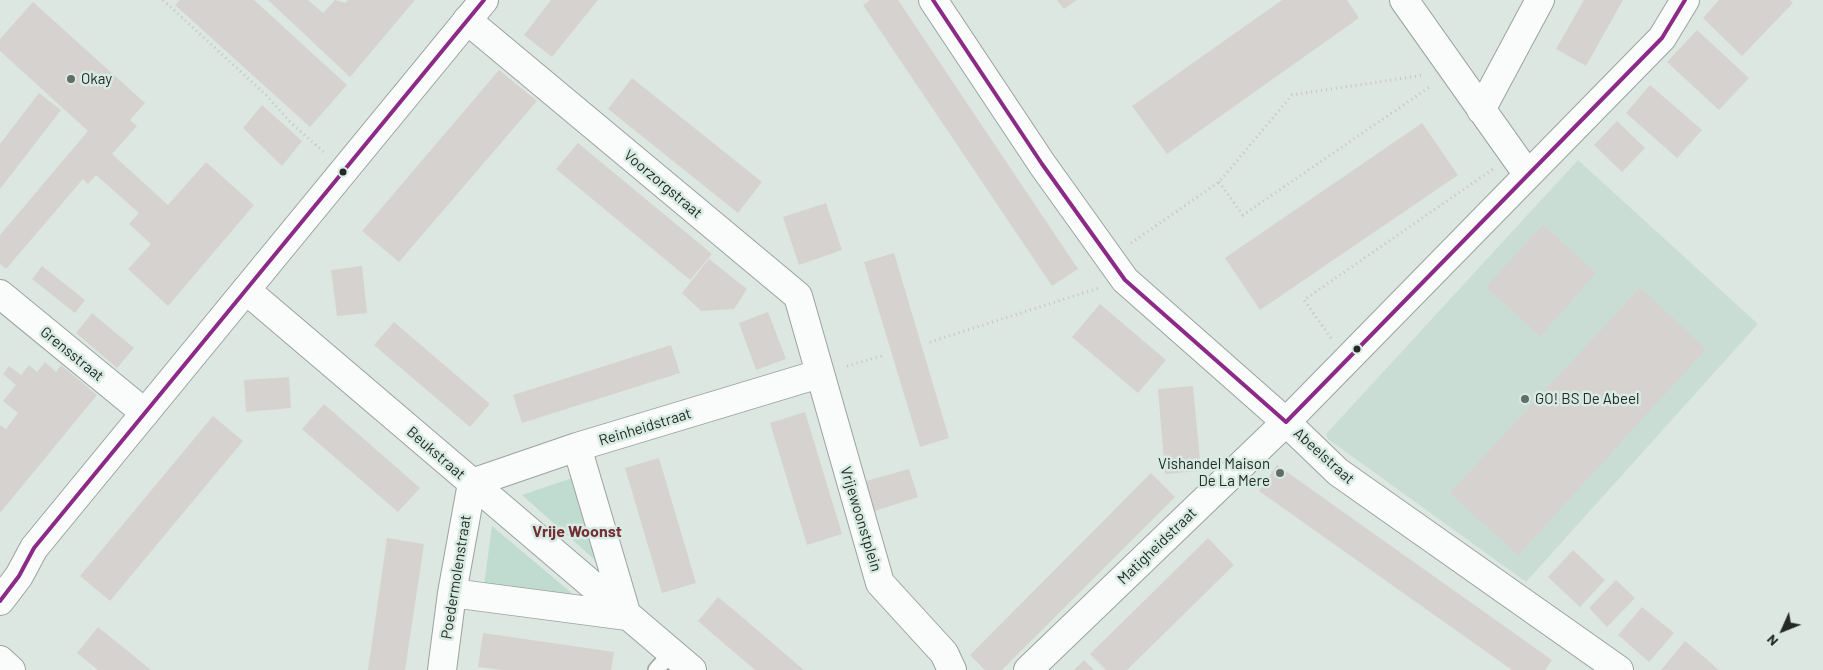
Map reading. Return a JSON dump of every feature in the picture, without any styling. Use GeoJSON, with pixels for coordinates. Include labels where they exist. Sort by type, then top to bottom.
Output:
{"type":"FeatureCollection","features":[{"type":"Feature","properties":{"kind":"street","name":"Abeelstraat"},"geometry":{"type":"LineString","coordinates":[[934,0],[1042,164],[1125,280],[1286,422],[1338,472],[1607,667]]}},
{"type":"Feature","properties":{"kind":"street"},"geometry":{"type":"LineString","coordinates":[[1481,110],[1540,0]]}},
{"type":"Feature","properties":{"kind":"street","name":"Matigheidstraat"},"geometry":{"type":"LineString","coordinates":[[1028,670],[1286,422],[1347,359],[1521,164],[1662,38],[1685,0]]}},
{"type":"Feature","properties":{"kind":"street"},"geometry":{"type":"LineString","coordinates":[[1406,1],[1481,110],[1521,164]]}},
{"type":"Feature","properties":{"kind":"street"},"geometry":{"type":"LineString","coordinates":[[0,601],[19,576],[34,548],[475,10]]}},
{"type":"Feature","properties":{"kind":"street","name":"Voorzorgstraat"},"geometry":{"type":"LineString","coordinates":[[475,10],[798,296],[819,374]]}},
{"type":"Feature","properties":{"kind":"street","name":"Beukstraat"},"geometry":{"type":"LineString","coordinates":[[246,290],[627,616],[664,661],[692,670]]}},
{"type":"Feature","properties":{"kind":"street","name":"Grensstraat"},"geometry":{"type":"LineString","coordinates":[[0,294],[145,413]]}},
{"type":"Feature","properties":{"kind":"street","name":"Reinheidstraat"},"geometry":{"type":"LineString","coordinates":[[472,483],[577,448],[819,374]]}},
{"type":"Feature","properties":{"kind":"street","name":"Vrijewoonstplein"},"geometry":{"type":"LineString","coordinates":[[819,374],[880,583],[944,653],[952,670]]}},
{"type":"Feature","properties":{"kind":"street"},"geometry":{"type":"LineString","coordinates":[[452,593],[627,616],[577,448]]}},
{"type":"Feature","properties":{"kind":"street","name":"Poedermolenstraat"},"geometry":{"type":"LineString","coordinates":[[442,670],[452,593],[472,483]]}},
{"type":"Feature","properties":{"kind":"street"},"geometry":{"type":"LineString","coordinates":[[0,660],[11,670]]}},
{"type":"Feature","properties":{"kind":"path"},"geometry":{"type":"LineString","coordinates":[[163,0],[266,95],[290,122],[345,169]]}},
{"type":"Feature","properties":{"kind":"path"},"geometry":{"type":"LineString","coordinates":[[1219,182],[1243,215],[1453,70]]}},
{"type":"Feature","properties":{"kind":"path"},"geometry":{"type":"LineString","coordinates":[[1110,258],[1219,182],[1292,95],[1453,70]]}},
{"type":"Feature","properties":{"kind":"path"},"geometry":{"type":"LineString","coordinates":[[1347,359],[1304,300],[1521,164]]}},
{"type":"Feature","properties":{"kind":"path"},"geometry":{"type":"LineString","coordinates":[[930,342],[1125,280]]}},
{"type":"Feature","properties":{"kind":"path"},"geometry":{"type":"LineString","coordinates":[[819,374],[882,356]]}},
{"type":"Feature","properties":{"kind":"shaded area","name":"GO! BS De Abeel"},"geometry":{"type":"Polygon","coordinates":[[[1578,160],[1758,324],[1526,582],[1328,439],[1326,434],[1578,160]]]}},
{"type":"Feature","properties":{"kind":"shaded area"},"geometry":{"type":"Polygon","coordinates":[[[572,478],[604,568],[522,495],[572,478]]]}},
{"type":"Feature","properties":{"kind":"shaded area"},"geometry":{"type":"Polygon","coordinates":[[[492,526],[575,596],[484,585],[492,526]]]}},
{"type":"Feature","properties":{"kind":"building"},"geometry":{"type":"Polygon","coordinates":[[[180,0],[254,0],[347,85],[310,127],[175,5],[180,0]]]}},
{"type":"Feature","properties":{"kind":"building"},"geometry":{"type":"Polygon","coordinates":[[[268,0],[308,0],[323,13],[335,0],[345,3],[348,0],[415,0],[350,77],[268,0]]]}},
{"type":"Feature","properties":{"kind":"building"},"geometry":{"type":"Polygon","coordinates":[[[551,0],[598,0],[552,57],[524,35],[551,0]]]}},
{"type":"Feature","properties":{"kind":"building"},"geometry":{"type":"Polygon","coordinates":[[[870,0],[898,0],[1078,269],[1052,286],[863,5],[870,0]]]}},
{"type":"Feature","properties":{"kind":"building"},"geometry":{"type":"Polygon","coordinates":[[[1057,0],[1077,0],[1064,9],[1057,0]]]}},
{"type":"Feature","properties":{"kind":"building"},"geometry":{"type":"Polygon","coordinates":[[[1282,0],[1347,0],[1359,18],[1167,154],[1132,106],[1282,0]]]}},
{"type":"Feature","properties":{"kind":"building"},"geometry":{"type":"Polygon","coordinates":[[[1584,0],[1623,0],[1586,66],[1556,49],[1584,0]]]}},
{"type":"Feature","properties":{"kind":"building"},"geometry":{"type":"Polygon","coordinates":[[[1719,0],[1790,0],[1793,3],[1742,56],[1703,18],[1719,0]]]}},
{"type":"Feature","properties":{"kind":"building"},"geometry":{"type":"Polygon","coordinates":[[[33,2],[145,103],[130,120],[137,126],[112,154],[168,205],[206,162],[254,205],[168,306],[128,269],[151,244],[129,224],[139,213],[96,175],[88,184],[83,179],[6,269],[0,264],[0,235],[88,131],[0,51],[0,39],[33,2]]]}},
{"type":"Feature","properties":{"kind":"building"},"geometry":{"type":"Polygon","coordinates":[[[1697,30],[1749,78],[1719,110],[1667,62],[1697,30]]]}},
{"type":"Feature","properties":{"kind":"building"},"geometry":{"type":"Polygon","coordinates":[[[499,70],[537,101],[399,262],[362,231],[499,70]]]}},
{"type":"Feature","properties":{"kind":"building"},"geometry":{"type":"Polygon","coordinates":[[[632,78],[762,182],[738,213],[608,109],[632,78]]]}},
{"type":"Feature","properties":{"kind":"building"},"geometry":{"type":"Polygon","coordinates":[[[1650,85],[1702,130],[1677,158],[1626,113],[1650,85]]]}},
{"type":"Feature","properties":{"kind":"building"},"geometry":{"type":"Polygon","coordinates":[[[39,93],[61,110],[0,189],[0,144],[39,93]]]}},
{"type":"Feature","properties":{"kind":"building"},"geometry":{"type":"Polygon","coordinates":[[[262,105],[302,141],[282,166],[243,128],[262,105]]]}},
{"type":"Feature","properties":{"kind":"building"},"geometry":{"type":"Polygon","coordinates":[[[1617,121],[1645,148],[1622,172],[1594,145],[1617,121]]]}},
{"type":"Feature","properties":{"kind":"building"},"geometry":{"type":"Polygon","coordinates":[[[1422,123],[1458,175],[1260,310],[1225,258],[1422,123]]]}},
{"type":"Feature","properties":{"kind":"building"},"geometry":{"type":"Polygon","coordinates":[[[578,143],[712,254],[690,280],[556,169],[578,143]]]}},
{"type":"Feature","properties":{"kind":"building"},"geometry":{"type":"Polygon","coordinates":[[[826,203],[842,250],[799,265],[783,217],[826,203]]]}},
{"type":"Feature","properties":{"kind":"building"},"geometry":{"type":"Polygon","coordinates":[[[1543,225],[1596,273],[1540,336],[1486,287],[1543,225]]]}},
{"type":"Feature","properties":{"kind":"building"},"geometry":{"type":"Polygon","coordinates":[[[894,253],[949,438],[920,447],[864,262],[894,253]]]}},
{"type":"Feature","properties":{"kind":"building"},"geometry":{"type":"Polygon","coordinates":[[[709,259],[747,289],[734,309],[701,311],[682,293],[709,259]]]}},
{"type":"Feature","properties":{"kind":"building"},"geometry":{"type":"Polygon","coordinates":[[[42,266],[85,300],[75,313],[32,279],[42,266]]]}},
{"type":"Feature","properties":{"kind":"building"},"geometry":{"type":"Polygon","coordinates":[[[362,266],[367,313],[337,316],[331,270],[362,266]]]}},
{"type":"Feature","properties":{"kind":"building"},"geometry":{"type":"Polygon","coordinates":[[[1640,288],[1706,349],[1518,555],[1450,493],[1640,288]]]}},
{"type":"Feature","properties":{"kind":"building"},"geometry":{"type":"Polygon","coordinates":[[[1100,304],[1166,360],[1138,393],[1072,337],[1100,304]]]}},
{"type":"Feature","properties":{"kind":"building"},"geometry":{"type":"Polygon","coordinates":[[[768,312],[786,359],[756,370],[739,323],[768,312]]]}},
{"type":"Feature","properties":{"kind":"building"},"geometry":{"type":"Polygon","coordinates":[[[92,313],[134,348],[117,368],[76,333],[92,313]]]}},
{"type":"Feature","properties":{"kind":"building"},"geometry":{"type":"Polygon","coordinates":[[[394,322],[490,404],[470,427],[374,345],[394,322]]]}},
{"type":"Feature","properties":{"kind":"building"},"geometry":{"type":"Polygon","coordinates":[[[671,345],[680,373],[522,423],[513,395],[671,345]]]}},
{"type":"Feature","properties":{"kind":"building"},"geometry":{"type":"Polygon","coordinates":[[[45,362],[56,372],[61,365],[97,395],[0,513],[0,425],[6,429],[18,413],[3,401],[16,385],[3,374],[9,366],[21,375],[29,365],[37,372],[45,362]]]}},
{"type":"Feature","properties":{"kind":"building"},"geometry":{"type":"Polygon","coordinates":[[[289,377],[291,408],[246,412],[244,380],[289,377]]]}},
{"type":"Feature","properties":{"kind":"building"},"geometry":{"type":"Polygon","coordinates":[[[1193,386],[1201,471],[1165,474],[1158,389],[1193,386]]]}},
{"type":"Feature","properties":{"kind":"building"},"geometry":{"type":"Polygon","coordinates":[[[324,404],[420,488],[398,512],[302,429],[324,404]]]}},
{"type":"Feature","properties":{"kind":"building"},"geometry":{"type":"Polygon","coordinates":[[[805,412],[842,534],[807,545],[770,423],[805,412]]]}},
{"type":"Feature","properties":{"kind":"building"},"geometry":{"type":"Polygon","coordinates":[[[213,416],[243,441],[110,601],[80,576],[213,416]]]}},
{"type":"Feature","properties":{"kind":"building"},"geometry":{"type":"Polygon","coordinates":[[[659,458],[696,583],[662,593],[625,468],[659,458]]]}},
{"type":"Feature","properties":{"kind":"building"},"geometry":{"type":"Polygon","coordinates":[[[1277,465],[1552,660],[1545,670],[1512,670],[1259,491],[1277,465]]]}},
{"type":"Feature","properties":{"kind":"building"},"geometry":{"type":"Polygon","coordinates":[[[909,469],[918,497],[875,511],[866,481],[909,469]]]}},
{"type":"Feature","properties":{"kind":"building"},"geometry":{"type":"Polygon","coordinates":[[[1151,473],[1175,497],[1002,670],[985,670],[970,655],[1151,473]]]}},
{"type":"Feature","properties":{"kind":"building"},"geometry":{"type":"Polygon","coordinates":[[[387,538],[424,544],[405,670],[368,670],[387,538]]]}},
{"type":"Feature","properties":{"kind":"building"},"geometry":{"type":"Polygon","coordinates":[[[1208,538],[1234,565],[1127,670],[1106,670],[1090,654],[1208,538]]]}},
{"type":"Feature","properties":{"kind":"building"},"geometry":{"type":"Polygon","coordinates":[[[1573,550],[1605,580],[1580,607],[1548,577],[1573,550]]]}},
{"type":"Feature","properties":{"kind":"building"},"geometry":{"type":"Polygon","coordinates":[[[1616,580],[1635,598],[1607,627],[1589,608],[1616,580]]]}},
{"type":"Feature","properties":{"kind":"building"},"geometry":{"type":"Polygon","coordinates":[[[718,597],[804,670],[755,670],[698,621],[718,597]]]}},
{"type":"Feature","properties":{"kind":"building"},"geometry":{"type":"Polygon","coordinates":[[[1642,607],[1674,633],[1649,662],[1618,635],[1642,607]]]}},
{"type":"Feature","properties":{"kind":"building"},"geometry":{"type":"Polygon","coordinates":[[[98,627],[151,670],[98,670],[77,653],[98,627]]]}},
{"type":"Feature","properties":{"kind":"building"},"geometry":{"type":"Polygon","coordinates":[[[483,633],[614,652],[611,670],[503,670],[478,667],[483,633]]]}},
{"type":"Feature","properties":{"kind":"building"},"geometry":{"type":"Polygon","coordinates":[[[1685,641],[1704,657],[1719,670],[1661,670],[1685,641]]]}},
{"type":"Feature","properties":{"kind":"building"},"geometry":{"type":"Polygon","coordinates":[[[1084,660],[1094,670],[1074,670],[1084,660]]]}},
{"type":"Feature","properties":{"kind":"transit line"},"geometry":{"type":"LineString","coordinates":[[0,601],[19,576],[34,548],[484,0]]}},
{"type":"Feature","properties":{"kind":"transit line"},"geometry":{"type":"LineString","coordinates":[[933,0],[1042,164],[1125,280],[1286,422],[1662,38],[1685,0]]}},
{"type":"Feature","properties":{"kind":"place","name":"Okay"},"geometry":{"type":"Point","coordinates":[71,79]}},
{"type":"Feature","properties":{"kind":"place","name":"GO! BS De Abeel"},"geometry":{"type":"Point","coordinates":[1525,399]}},
{"type":"Feature","properties":{"kind":"place","name":"Vishandel Maison De La Mere"},"geometry":{"type":"Point","coordinates":[1280,473]}},
{"type":"Feature","properties":{"kind":"district","name":"Vrije Woonst"},"geometry":{"type":"Point","coordinates":[577,532]}}]}
